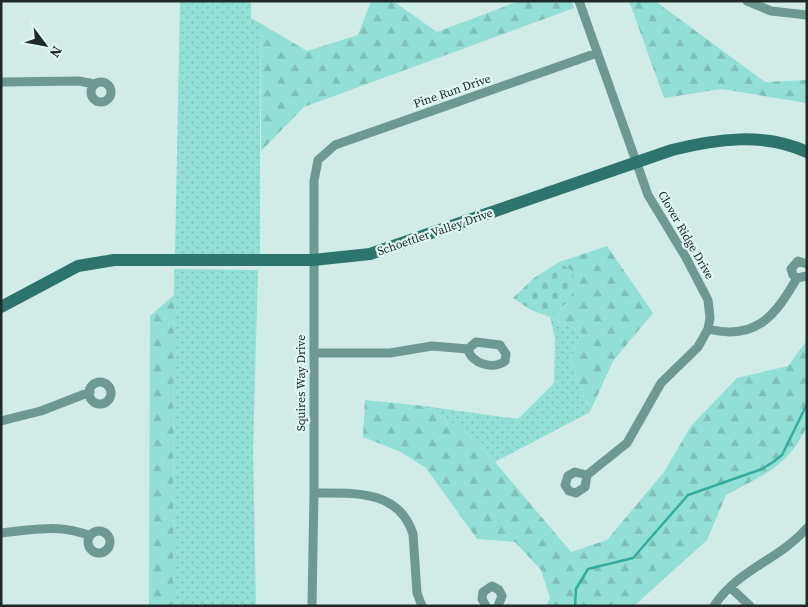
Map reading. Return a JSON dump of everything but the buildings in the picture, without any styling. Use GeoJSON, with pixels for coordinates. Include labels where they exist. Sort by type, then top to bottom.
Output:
{"type":"FeatureCollection","features":[{"type":"Feature","properties":{"kind":"street","name":"Clover Ridge Drive"},"geometry":{"type":"LineString","coordinates":[[579,1],[636,162],[655,208],[685,256],[708,300],[708,329]]}},
{"type":"Feature","properties":{"kind":"street"},"geometry":{"type":"LineString","coordinates":[[747,1],[784,14],[807,15]]}},
{"type":"Feature","properties":{"kind":"street","name":"Pine Run Drive"},"geometry":{"type":"LineString","coordinates":[[318,160],[335,146],[597,53]]}},
{"type":"Feature","properties":{"kind":"street"},"geometry":{"type":"LineString","coordinates":[[1,82],[79,81],[94,84]]}},
{"type":"Feature","properties":{"kind":"street","name":"Schoettler Valley Drive"},"geometry":{"type":"LineString","coordinates":[[1,307],[65,272],[96,262],[114,260],[313,260],[342,258],[396,247],[636,162],[707,141],[771,141],[807,152]]}},
{"type":"Feature","properties":{"kind":"street","name":"Squires Way Drive"},"geometry":{"type":"LineString","coordinates":[[312,606],[314,181],[318,160]]}},
{"type":"Feature","properties":{"kind":"street"},"geometry":{"type":"LineString","coordinates":[[587,475],[627,443],[661,383],[698,347],[708,329],[738,332],[765,322],[782,305],[802,277],[792,272],[793,264],[800,261],[807,264]]}},
{"type":"Feature","properties":{"kind":"street"},"geometry":{"type":"LineString","coordinates":[[314,353],[390,353],[432,346],[468,349]]}},
{"type":"Feature","properties":{"kind":"street"},"geometry":{"type":"LineString","coordinates":[[1,421],[41,412],[90,392]]}},
{"type":"Feature","properties":{"kind":"street"},"geometry":{"type":"LineString","coordinates":[[314,492],[364,494],[387,500],[400,511],[413,534],[417,592],[422,606]]}},
{"type":"Feature","properties":{"kind":"street"},"geometry":{"type":"LineString","coordinates":[[1,533],[59,528],[75,530],[90,536]]}},
{"type":"Feature","properties":{"kind":"street"},"geometry":{"type":"LineString","coordinates":[[714,606],[730,587],[756,565],[794,542],[807,528]]}},
{"type":"Feature","properties":{"kind":"street"},"geometry":{"type":"LineString","coordinates":[[486,606],[482,599],[483,592],[492,586],[499,590],[502,596],[498,606]]}},
{"type":"Feature","properties":{"kind":"street"},"geometry":{"type":"LineString","coordinates":[[730,587],[750,606]]}},
{"type":"Feature","properties":{"kind":"green space"},"geometry":{"type":"Polygon","coordinates":[[[180,1],[251,1],[251,18],[260,23],[260,256],[175,254],[180,1]]]}},
{"type":"Feature","properties":{"kind":"green space"},"geometry":{"type":"Polygon","coordinates":[[[371,1],[393,1],[437,32],[519,1],[572,1],[574,8],[304,107],[261,151],[260,23],[307,51],[358,35],[371,1]]]}},
{"type":"Feature","properties":{"kind":"green space"},"geometry":{"type":"Polygon","coordinates":[[[629,1],[655,1],[765,82],[807,80],[807,103],[721,89],[664,98],[629,1]]]}},
{"type":"Feature","properties":{"kind":"green space"},"geometry":{"type":"Polygon","coordinates":[[[607,246],[653,313],[613,361],[590,412],[570,361],[582,333],[550,317],[566,305],[573,272],[559,262],[607,246]]]}},
{"type":"Feature","properties":{"kind":"green space"},"geometry":{"type":"Polygon","coordinates":[[[559,262],[573,272],[574,280],[570,298],[557,312],[550,317],[531,310],[513,298],[534,278],[559,262]]]}},
{"type":"Feature","properties":{"kind":"green space"},"geometry":{"type":"Polygon","coordinates":[[[174,269],[258,270],[253,450],[256,606],[173,606],[174,269]]]}},
{"type":"Feature","properties":{"kind":"green space"},"geometry":{"type":"Polygon","coordinates":[[[174,295],[173,606],[149,606],[150,316],[174,295]]]}},
{"type":"Feature","properties":{"kind":"green space"},"geometry":{"type":"Polygon","coordinates":[[[550,317],[582,333],[570,361],[590,412],[495,462],[464,431],[424,406],[518,419],[554,383],[555,338],[550,317]]]}},
{"type":"Feature","properties":{"kind":"green space"},"geometry":{"type":"Polygon","coordinates":[[[807,340],[807,426],[800,440],[792,451],[773,468],[726,495],[707,540],[634,606],[546,606],[550,598],[541,570],[515,542],[477,539],[426,468],[399,451],[363,437],[365,400],[424,406],[464,431],[495,462],[571,552],[607,540],[664,472],[691,426],[737,378],[788,366],[807,340]]]}},
{"type":"Feature","properties":{"kind":"waterway"},"geometry":{"type":"LineString","coordinates":[[575,606],[576,589],[588,569],[633,558],[688,495],[762,469],[782,455],[807,404]]}}]}
